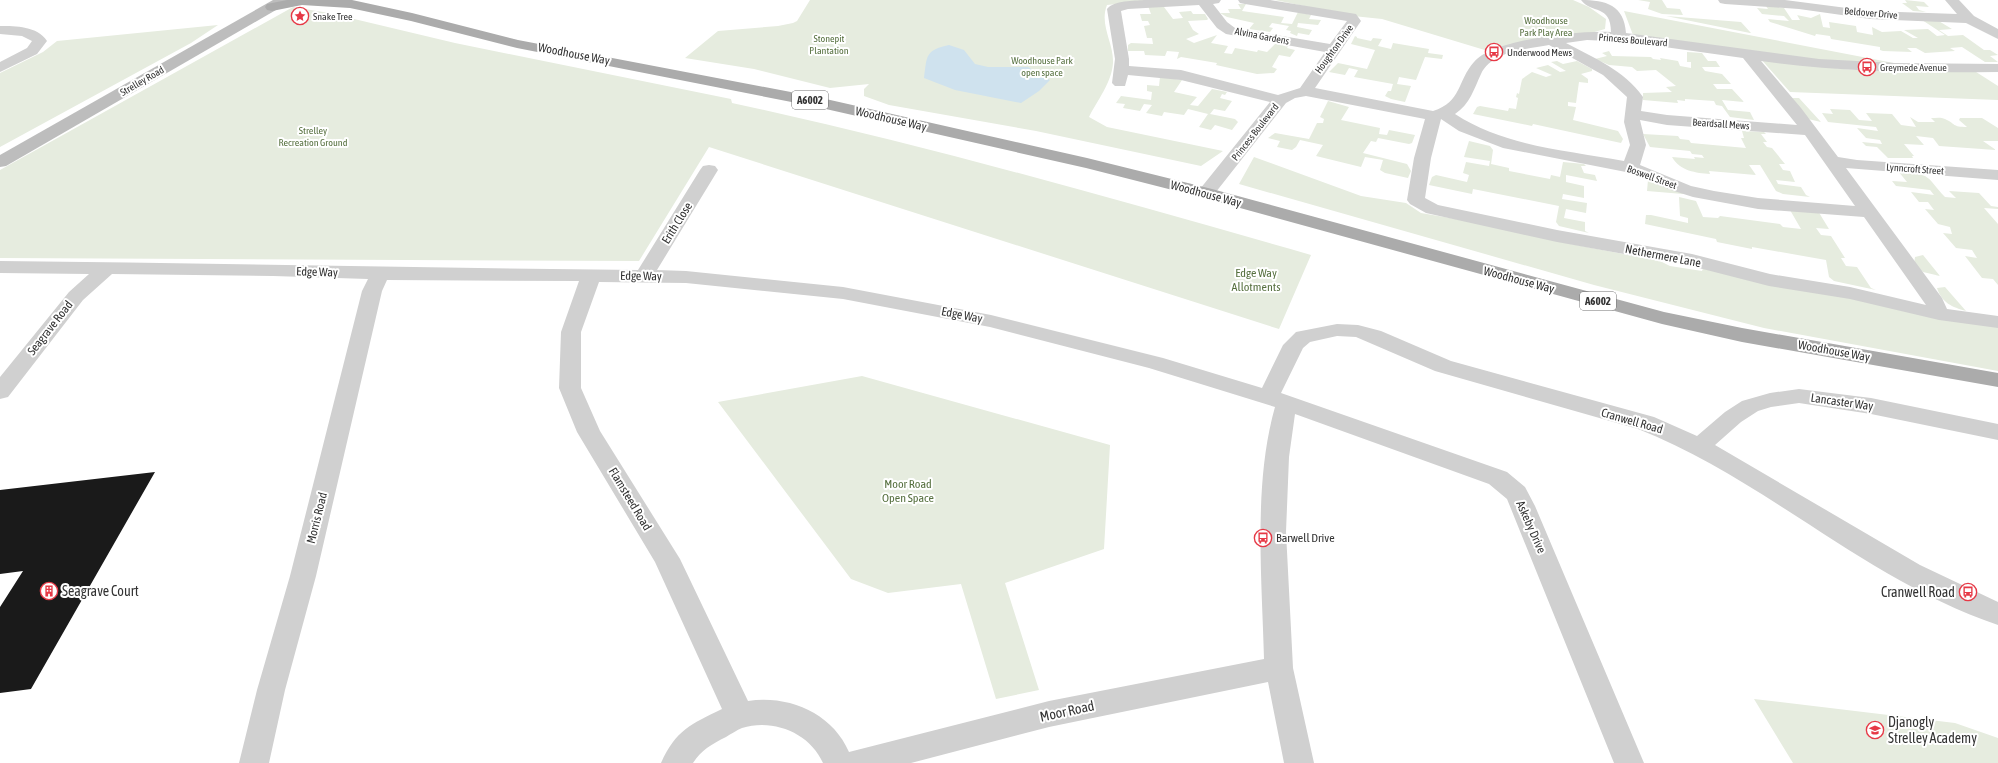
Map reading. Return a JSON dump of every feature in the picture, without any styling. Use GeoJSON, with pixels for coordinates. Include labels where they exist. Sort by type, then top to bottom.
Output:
{"type":"FeatureCollection","features":[{"type":"Feature","properties":{"kind":"main road","name":"Strelley Road"},"geometry":{"type":"LineString","coordinates":[[0,162],[284,0]]}},
{"type":"Feature","properties":{"kind":"main road","name":"Woodhouse Way"},"geometry":{"type":"LineString","coordinates":[[376,0],[412,16]]}},
{"type":"Feature","properties":{"kind":"main road","name":"A6002"},"geometry":{"type":"LineString","coordinates":[[272,7],[302,1],[346,2]]}},
{"type":"Feature","properties":{"kind":"main road","name":"Woodhouse Way"},"geometry":{"type":"LineString","coordinates":[[346,2],[412,16],[517,44],[817,102],[1087,162],[1206,193],[1662,318],[1742,335],[1998,380]]}},
{"type":"Feature","properties":{"kind":"street","name":"Alvina Gardens"},"geometry":{"type":"LineString","coordinates":[[1208,0],[1222,25],[1231,31],[1334,49]]}},
{"type":"Feature","properties":{"kind":"street"},"geometry":{"type":"LineString","coordinates":[[1208,0],[1127,5],[1114,9],[1122,59],[1121,77],[1181,75],[1280,100]]}},
{"type":"Feature","properties":{"kind":"street","name":"Houghton Drive"},"geometry":{"type":"LineString","coordinates":[[1245,0],[1351,17],[1354,21],[1352,26],[1309,84],[1306,91]]}},
{"type":"Feature","properties":{"kind":"street"},"geometry":{"type":"LineString","coordinates":[[1588,0],[1599,4],[1611,12],[1617,20],[1619,36]]}},
{"type":"Feature","properties":{"kind":"street"},"geometry":{"type":"LineString","coordinates":[[1952,0],[1969,19],[1998,35]]}},
{"type":"Feature","properties":{"kind":"street","name":"Beldover Drive"},"geometry":{"type":"LineString","coordinates":[[1719,4],[1799,5],[1870,15],[1969,19]]}},
{"type":"Feature","properties":{"kind":"street"},"geometry":{"type":"LineString","coordinates":[[0,30],[27,33],[35,36],[40,41],[32,51],[0,68]]}},
{"type":"Feature","properties":{"kind":"street","name":"Princess Boulevard"},"geometry":{"type":"LineString","coordinates":[[1206,193],[1234,160],[1280,100],[1290,95],[1306,91],[1439,115],[1458,106],[1466,93],[1478,66],[1488,57],[1519,48],[1578,37],[1619,36],[1839,66],[1998,68]]}},
{"type":"Feature","properties":{"kind":"street"},"geometry":{"type":"LineString","coordinates":[[1554,42],[1615,75],[1629,88],[1635,97],[1632,122],[1638,145],[1630,168]]}},
{"type":"Feature","properties":{"kind":"street"},"geometry":{"type":"LineString","coordinates":[[1747,54],[1833,161],[1868,212],[1935,302],[1939,314]]}},
{"type":"Feature","properties":{"kind":"street"},"geometry":{"type":"LineString","coordinates":[[1975,68],[1998,82]]}},
{"type":"Feature","properties":{"kind":"street","name":"Beardsall Mews"},"geometry":{"type":"LineString","coordinates":[[1632,114],[1686,122],[1708,122],[1810,131]]}},
{"type":"Feature","properties":{"kind":"street","name":"Boswell Street"},"geometry":{"type":"LineString","coordinates":[[1439,115],[1483,138],[1548,154],[1630,168],[1699,194],[1736,200],[1868,212]]}},
{"type":"Feature","properties":{"kind":"street","name":"Nethermere Lane"},"geometry":{"type":"LineString","coordinates":[[1439,115],[1424,148],[1417,182],[1416,200],[1432,209],[1557,236],[1692,260],[1769,280],[1850,293],[1939,314],[1998,322]]}},
{"type":"Feature","properties":{"kind":"street","name":"Lynncroft Street"},"geometry":{"type":"LineString","coordinates":[[1833,161],[1857,165],[1998,175]]}},
{"type":"Feature","properties":{"kind":"street","name":"Erith Close"},"geometry":{"type":"LineString","coordinates":[[644,276],[709,170]]}},
{"type":"Feature","properties":{"kind":"street","name":"Edge Way"},"geometry":{"type":"LineString","coordinates":[[0,267],[273,270],[380,274],[686,277],[843,293],[983,319],[1155,363],[1277,400]]}},
{"type":"Feature","properties":{"kind":"street","name":"Seagrave Road"},"geometry":{"type":"LineString","coordinates":[[0,392],[76,296],[106,269]]}},
{"type":"Feature","properties":{"kind":"street","name":"Morris Road"},"geometry":{"type":"LineString","coordinates":[[254,763],[271,690],[303,576],[372,290],[380,274]]}},
{"type":"Feature","properties":{"kind":"street","name":"Flamsteed Road"},"geometry":{"type":"LineString","coordinates":[[591,275],[571,332],[570,388],[589,432],[667,559],[740,715]]}},
{"type":"Feature","properties":{"kind":"street","name":"Cranwell Road"},"geometry":{"type":"LineString","coordinates":[[1277,400],[1294,345],[1303,337],[1337,330],[1358,331],[1374,336],[1443,366],[1646,423],[1671,432],[1699,447],[1898,566],[1971,604],[1998,614]]}},
{"type":"Feature","properties":{"kind":"street","name":"Lancaster Way"},"geometry":{"type":"LineString","coordinates":[[1699,447],[1750,406],[1770,400],[1799,396],[1871,406],[1998,432]]}},
{"type":"Feature","properties":{"kind":"street"},"geometry":{"type":"LineString","coordinates":[[1277,400],[1281,425],[1277,457],[1273,532],[1279,668],[1300,763]]}},
{"type":"Feature","properties":{"kind":"street","name":"Askeby Drive"},"geometry":{"type":"LineString","coordinates":[[1277,400],[1477,469],[1498,478],[1516,493],[1536,538],[1605,709],[1629,763]]}},
{"type":"Feature","properties":{"kind":"street","name":"Moor Road"},"geometry":{"type":"LineString","coordinates":[[857,763],[1049,714],[1279,668]]}},
{"type":"Feature","properties":{"kind":"street"},"geometry":{"type":"LineString","coordinates":[[676,763],[684,749],[698,736],[740,715],[777,713],[804,721],[818,730],[834,750],[838,763]]}},
{"type":"Feature","properties":{"kind":"green space","name":"Woodhouse Park open space"},"geometry":{"type":"Polygon","coordinates":[[[810,0],[1157,0],[1107,5],[1105,20],[1113,56],[1112,70],[1104,91],[1089,117],[1107,127],[1223,151],[1201,166],[1036,131],[889,105],[864,96],[864,89],[869,84],[830,88],[754,69],[685,58],[718,31],[778,26],[793,23],[797,21],[810,0]]]}},
{"type":"Feature","properties":{"kind":"green space","name":"Woodhouse Park Play Area"},"geometry":{"type":"Polygon","coordinates":[[[1275,0],[1573,0],[1589,7],[1606,19],[1605,29],[1591,33],[1545,39],[1488,51],[1382,19],[1353,16],[1275,0]]]}},
{"type":"Feature","properties":{"kind":"green space"},"geometry":{"type":"Polygon","coordinates":[[[1638,0],[1662,0],[1667,8],[1680,9],[1683,15],[1662,14],[1648,9],[1650,2],[1638,0]]]}},
{"type":"Feature","properties":{"kind":"green space"},"geometry":{"type":"Polygon","coordinates":[[[1905,0],[1924,2],[1929,7],[1916,6],[1919,10],[1926,12],[1913,11],[1902,3],[1907,3],[1905,0]]]}},
{"type":"Feature","properties":{"kind":"green space"},"geometry":{"type":"Polygon","coordinates":[[[1238,4],[1246,4],[1242,11],[1284,17],[1281,23],[1292,24],[1298,12],[1311,15],[1309,19],[1321,20],[1318,25],[1298,23],[1297,27],[1312,30],[1309,35],[1298,33],[1297,36],[1290,33],[1291,31],[1286,30],[1289,26],[1272,23],[1269,27],[1273,28],[1270,32],[1249,29],[1254,23],[1227,17],[1220,13],[1230,13],[1228,9],[1241,9],[1238,4]]]}},
{"type":"Feature","properties":{"kind":"green space"},"geometry":{"type":"Polygon","coordinates":[[[1765,5],[1784,8],[1792,20],[1800,20],[1797,15],[1811,18],[1820,14],[1823,27],[1830,28],[1829,22],[1856,26],[1857,32],[1873,35],[1872,27],[1882,32],[1901,31],[1913,38],[1918,38],[1904,30],[1928,29],[1937,36],[1945,35],[1922,20],[1937,20],[1952,29],[1939,30],[1948,36],[1963,35],[1984,50],[1990,50],[1998,55],[1990,56],[1998,62],[1985,62],[1962,47],[1950,48],[1955,51],[1925,53],[1916,48],[1907,48],[1912,52],[1883,51],[1880,50],[1880,47],[1831,39],[1830,36],[1816,34],[1815,36],[1770,22],[1768,19],[1789,21],[1784,16],[1762,14],[1757,8],[1768,9],[1765,5]]]}},
{"type":"Feature","properties":{"kind":"green space"},"geometry":{"type":"Polygon","coordinates":[[[1148,6],[1164,7],[1173,19],[1183,18],[1179,12],[1191,11],[1193,14],[1205,14],[1208,19],[1207,20],[1188,21],[1193,30],[1199,34],[1186,39],[1194,43],[1217,35],[1211,43],[1228,46],[1224,53],[1232,54],[1235,48],[1257,52],[1258,50],[1267,52],[1277,42],[1289,45],[1287,48],[1295,50],[1290,57],[1279,55],[1272,67],[1277,69],[1274,73],[1257,74],[1216,65],[1217,63],[1181,57],[1177,59],[1179,52],[1167,51],[1165,56],[1145,55],[1144,51],[1128,51],[1128,45],[1131,43],[1153,44],[1152,38],[1147,38],[1144,26],[1150,25],[1148,21],[1142,21],[1140,14],[1151,14],[1148,6]]]}},
{"type":"Feature","properties":{"kind":"green space","name":"Strelley Recreation Ground"},"geometry":{"type":"Polygon","coordinates":[[[293,7],[329,13],[455,43],[731,99],[732,103],[805,119],[1023,174],[1311,255],[1279,329],[709,147],[639,261],[0,258],[0,170],[293,7]]]}},
{"type":"Feature","properties":{"kind":"green space"},"geometry":{"type":"Polygon","coordinates":[[[1624,11],[1904,65],[1831,62],[1633,35],[1624,11]]]}},
{"type":"Feature","properties":{"kind":"green space"},"geometry":{"type":"Polygon","coordinates":[[[1666,16],[1741,22],[1751,33],[1750,33],[1666,16]]]}},
{"type":"Feature","properties":{"kind":"green space"},"geometry":{"type":"Polygon","coordinates":[[[218,25],[191,43],[0,147],[0,73],[43,52],[57,41],[218,25]]]}},
{"type":"Feature","properties":{"kind":"green space"},"geometry":{"type":"Polygon","coordinates":[[[1355,36],[1357,38],[1371,41],[1373,38],[1382,39],[1378,46],[1391,49],[1393,43],[1429,49],[1428,53],[1443,55],[1442,59],[1425,57],[1416,80],[1399,77],[1397,84],[1411,86],[1405,102],[1391,99],[1385,96],[1388,91],[1391,91],[1393,84],[1354,77],[1358,70],[1349,68],[1345,75],[1329,72],[1338,63],[1367,69],[1375,50],[1351,44],[1355,36]]]}},
{"type":"Feature","properties":{"kind":"green space"},"geometry":{"type":"Polygon","coordinates":[[[1609,51],[1612,56],[1651,57],[1653,59],[1661,60],[1660,58],[1678,61],[1680,66],[1691,68],[1691,62],[1687,62],[1687,52],[1702,53],[1708,61],[1716,61],[1720,67],[1702,67],[1705,71],[1722,74],[1731,84],[1713,84],[1717,89],[1732,89],[1744,102],[1722,100],[1728,110],[1750,112],[1754,120],[1730,117],[1722,106],[1716,105],[1714,101],[1685,99],[1685,101],[1677,100],[1678,103],[1643,100],[1643,93],[1672,92],[1666,87],[1676,86],[1656,70],[1637,71],[1632,67],[1609,65],[1595,59],[1607,56],[1602,53],[1609,51]]]}},
{"type":"Feature","properties":{"kind":"green space"},"geometry":{"type":"Polygon","coordinates":[[[1760,58],[1843,69],[1875,71],[1973,70],[1998,86],[1998,100],[1790,92],[1760,58]]]}},
{"type":"Feature","properties":{"kind":"green space"},"geometry":{"type":"Polygon","coordinates":[[[1557,61],[1563,64],[1577,61],[1592,69],[1592,71],[1581,74],[1588,79],[1588,83],[1579,82],[1576,103],[1568,102],[1568,106],[1576,107],[1573,120],[1618,131],[1623,139],[1621,143],[1533,124],[1532,126],[1473,114],[1477,107],[1480,106],[1508,111],[1509,108],[1516,109],[1518,98],[1516,97],[1517,93],[1519,94],[1522,79],[1532,72],[1546,77],[1552,75],[1536,68],[1548,65],[1560,72],[1566,71],[1551,62],[1557,61]]]}},
{"type":"Feature","properties":{"kind":"green space"},"geometry":{"type":"Polygon","coordinates":[[[1160,77],[1182,80],[1174,92],[1197,97],[1190,105],[1198,106],[1212,89],[1227,92],[1225,95],[1222,94],[1220,98],[1232,101],[1225,111],[1214,109],[1210,114],[1235,119],[1238,122],[1232,130],[1215,125],[1211,130],[1199,127],[1208,114],[1188,109],[1184,115],[1164,112],[1162,116],[1146,113],[1152,105],[1144,104],[1140,111],[1123,108],[1125,104],[1116,103],[1121,96],[1151,100],[1152,92],[1147,91],[1147,85],[1159,86],[1160,77]]]}},
{"type":"Feature","properties":{"kind":"green space"},"geometry":{"type":"Polygon","coordinates":[[[1792,98],[1799,98],[1821,122],[1808,119],[1792,98]]]}},
{"type":"Feature","properties":{"kind":"green space"},"geometry":{"type":"Polygon","coordinates":[[[1328,101],[1349,107],[1341,120],[1380,128],[1379,134],[1387,135],[1389,130],[1415,135],[1412,143],[1409,144],[1378,138],[1376,142],[1371,141],[1363,153],[1407,164],[1411,171],[1408,178],[1385,173],[1380,170],[1383,160],[1365,157],[1361,167],[1316,156],[1323,145],[1300,140],[1296,147],[1292,150],[1277,147],[1280,141],[1268,138],[1275,133],[1309,139],[1317,123],[1323,123],[1324,119],[1320,117],[1328,101]]]}},
{"type":"Feature","properties":{"kind":"green space"},"geometry":{"type":"Polygon","coordinates":[[[1830,109],[1850,110],[1859,120],[1872,121],[1866,113],[1892,114],[1901,125],[1916,127],[1910,117],[1918,122],[1935,122],[1931,118],[1942,118],[1956,126],[1962,127],[1967,127],[1959,120],[1960,118],[1982,118],[1998,128],[1998,141],[1983,141],[1996,150],[1939,146],[1933,138],[1916,136],[1924,145],[1904,144],[1914,156],[1912,156],[1913,158],[1888,158],[1877,147],[1866,146],[1862,142],[1882,144],[1880,140],[1866,138],[1857,128],[1878,131],[1876,127],[1828,122],[1822,113],[1833,114],[1830,109]]]}},
{"type":"Feature","properties":{"kind":"green space"},"geometry":{"type":"Polygon","coordinates":[[[1742,131],[1764,132],[1766,134],[1761,134],[1767,142],[1763,142],[1767,147],[1772,148],[1785,164],[1779,164],[1783,170],[1790,171],[1795,182],[1776,180],[1778,184],[1801,187],[1806,195],[1810,197],[1783,194],[1776,191],[1760,165],[1749,165],[1756,175],[1709,171],[1710,174],[1689,170],[1675,162],[1672,157],[1695,159],[1694,157],[1704,158],[1702,155],[1692,154],[1690,151],[1650,147],[1643,134],[1678,136],[1680,139],[1689,140],[1691,143],[1746,148],[1741,138],[1744,138],[1742,131]]]}},
{"type":"Feature","properties":{"kind":"green space"},"geometry":{"type":"Polygon","coordinates":[[[1469,141],[1490,146],[1493,150],[1491,164],[1509,168],[1509,171],[1550,179],[1551,175],[1560,177],[1563,162],[1584,164],[1586,166],[1581,166],[1584,173],[1595,175],[1597,181],[1566,175],[1566,182],[1584,186],[1584,198],[1563,194],[1562,199],[1587,203],[1586,213],[1566,209],[1564,218],[1585,222],[1585,231],[1589,233],[1559,226],[1556,222],[1559,206],[1473,189],[1472,194],[1429,185],[1432,177],[1436,175],[1467,182],[1469,175],[1463,173],[1466,162],[1489,166],[1490,161],[1464,157],[1469,141]]]}},
{"type":"Feature","properties":{"kind":"green space"},"geometry":{"type":"Polygon","coordinates":[[[1254,157],[1361,196],[1406,203],[1421,213],[1502,227],[1571,244],[1660,261],[1670,266],[1702,271],[1703,268],[1998,327],[1998,371],[1764,328],[1594,285],[1239,184],[1254,157]]]}},
{"type":"Feature","properties":{"kind":"green space"},"geometry":{"type":"Polygon","coordinates":[[[1898,171],[1923,175],[1931,181],[1945,197],[1956,198],[1949,191],[1979,193],[1991,206],[1998,207],[1998,209],[1984,208],[1998,224],[1998,285],[1993,279],[1982,278],[1965,256],[1977,258],[1972,250],[1956,248],[1943,233],[1952,234],[1950,227],[1938,224],[1925,209],[1934,210],[1928,202],[1919,202],[1911,192],[1934,195],[1930,190],[1896,186],[1892,181],[1907,182],[1898,171]]]}},
{"type":"Feature","properties":{"kind":"green space"},"geometry":{"type":"Polygon","coordinates":[[[1648,180],[1685,193],[1647,191],[1648,180]]]}},
{"type":"Feature","properties":{"kind":"green space"},"geometry":{"type":"Polygon","coordinates":[[[1679,197],[1696,201],[1703,217],[1718,218],[1720,216],[1780,224],[1783,227],[1801,229],[1790,210],[1818,211],[1829,229],[1816,228],[1821,235],[1831,236],[1845,258],[1841,258],[1846,266],[1857,267],[1871,288],[1876,290],[1834,281],[1829,277],[1826,260],[1752,247],[1752,249],[1717,242],[1716,239],[1645,224],[1646,215],[1688,223],[1688,218],[1680,216],[1679,197]]]}},
{"type":"Feature","properties":{"kind":"green space"},"geometry":{"type":"Polygon","coordinates":[[[1923,255],[1940,276],[1923,272],[1914,264],[1915,257],[1923,255]]]}},
{"type":"Feature","properties":{"kind":"green space"},"geometry":{"type":"Polygon","coordinates":[[[1945,287],[1966,311],[1956,308],[1945,301],[1937,288],[1945,287]]]}},
{"type":"Feature","properties":{"kind":"green space","name":"Moor Road Open Space"},"geometry":{"type":"Polygon","coordinates":[[[862,376],[1110,445],[1104,549],[1005,583],[1039,690],[996,699],[961,584],[888,593],[851,579],[718,402],[862,376]]]}},
{"type":"Feature","properties":{"kind":"green space","name":"Djanogly Strelley Academy"},"geometry":{"type":"Polygon","coordinates":[[[1754,699],[1955,723],[1998,738],[1998,763],[1793,763],[1754,699]]]}},
{"type":"Feature","properties":{"kind":"water"},"geometry":{"type":"Polygon","coordinates":[[[949,45],[964,50],[975,64],[988,67],[1028,67],[1050,80],[1039,91],[1021,103],[955,90],[924,78],[927,59],[931,52],[935,49],[949,45]]]}},
{"type":"Feature","properties":{"kind":"building","name":"Seagrave Court"},"geometry":{"type":"Polygon","coordinates":[[[155,472],[31,689],[0,693],[0,607],[23,571],[0,574],[0,490],[155,472]]]}},
{"type":"Feature","properties":{"kind":"place","name":"Snake Tree"},"geometry":{"type":"Point","coordinates":[300,16]}},
{"type":"Feature","properties":{"kind":"place","name":"Underwood Mews"},"geometry":{"type":"Point","coordinates":[1494,52]}},
{"type":"Feature","properties":{"kind":"place","name":"Greymede Avenue"},"geometry":{"type":"Point","coordinates":[1867,67]}},
{"type":"Feature","properties":{"kind":"place","name":"Barwell Drive"},"geometry":{"type":"Point","coordinates":[1263,538]}},
{"type":"Feature","properties":{"kind":"place","name":"Seagrave Court"},"geometry":{"type":"Point","coordinates":[49,591]}},
{"type":"Feature","properties":{"kind":"place","name":"Cranwell Road"},"geometry":{"type":"Point","coordinates":[1968,592]}},
{"type":"Feature","properties":{"kind":"place","name":"Djanogly Strelley Academy"},"geometry":{"type":"Point","coordinates":[1875,730]}},
{"type":"Feature","properties":{"kind":"park label","name":"Stonepit Plantation"},"geometry":{"type":"Point","coordinates":[829,44]}},
{"type":"Feature","properties":{"kind":"park label","name":"Edge Way Allotments"},"geometry":{"type":"Point","coordinates":[1256,280]}}]}
